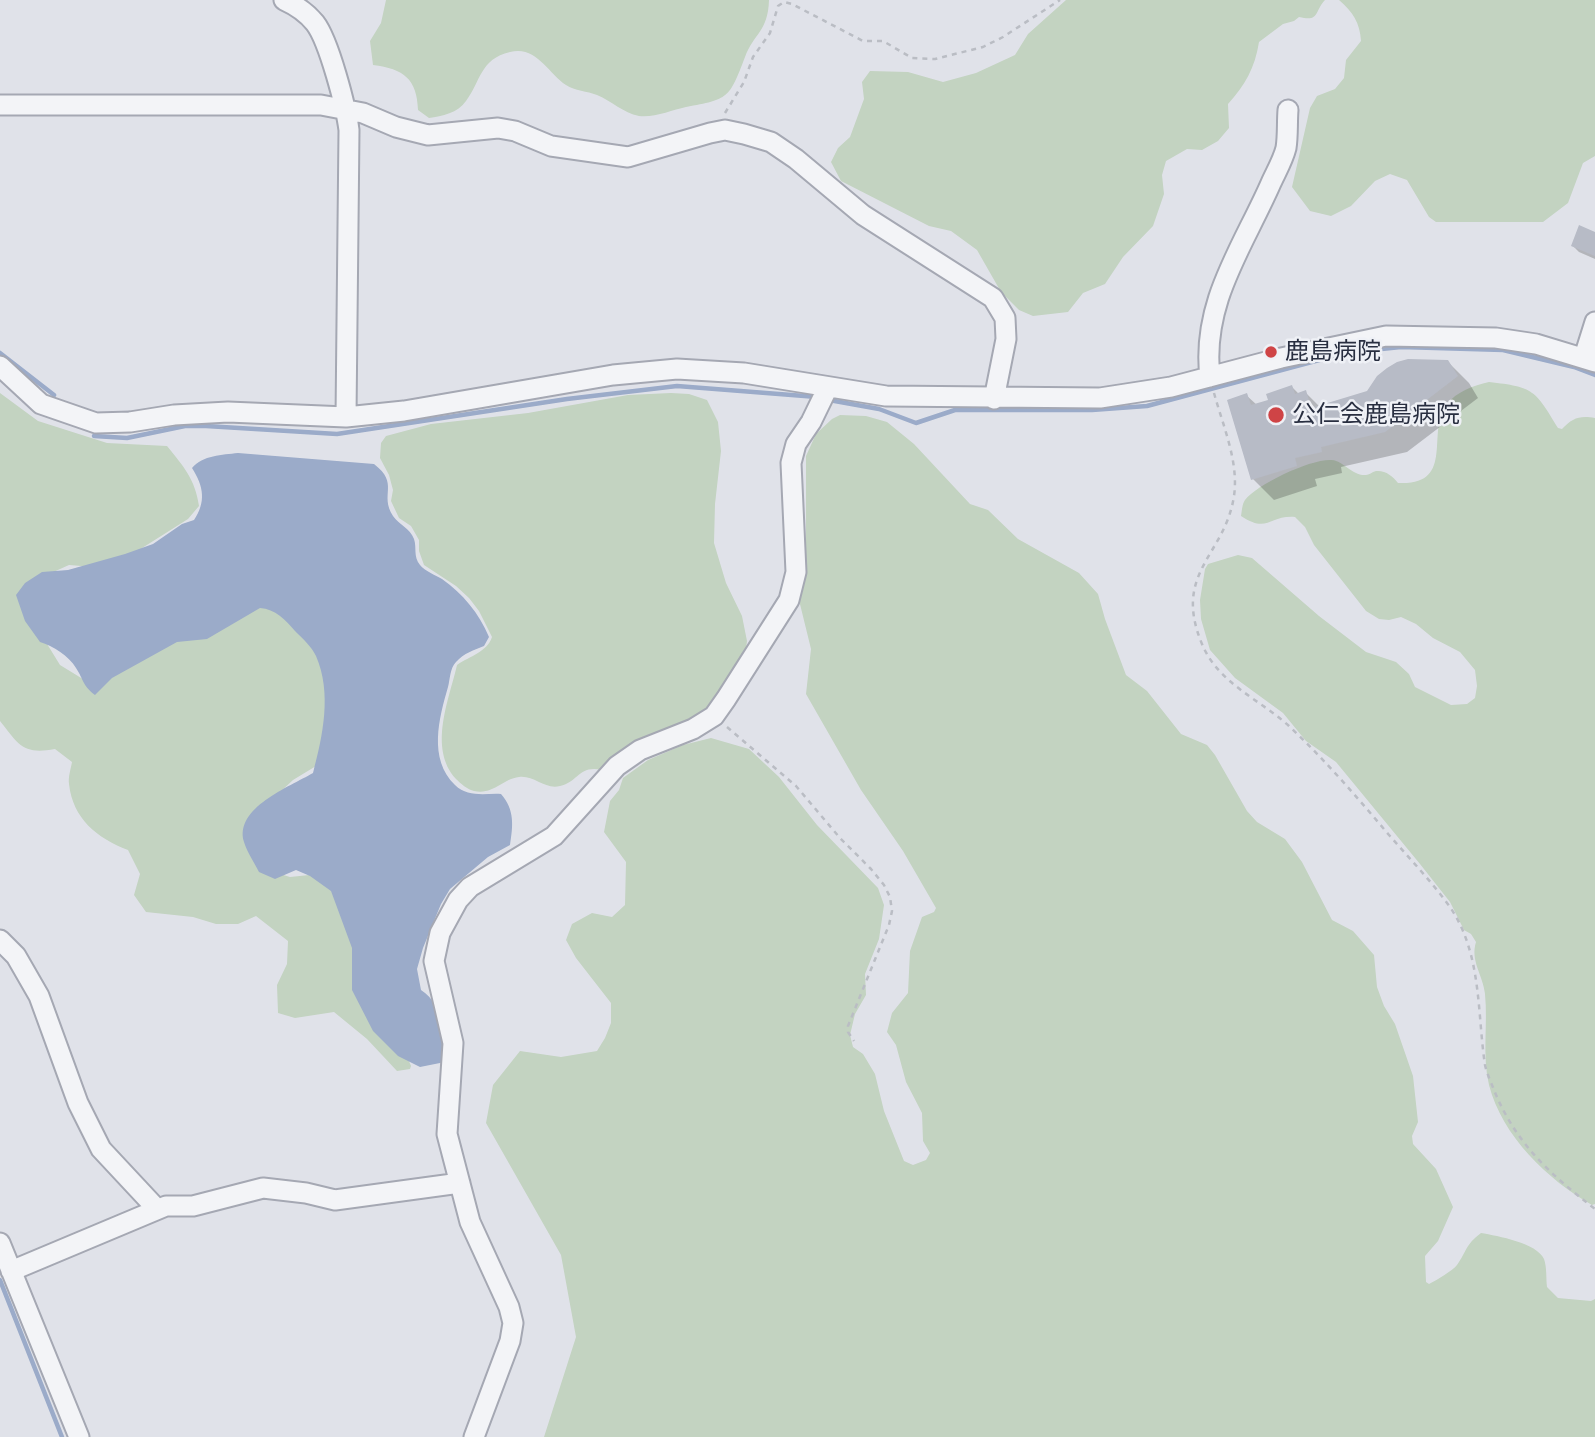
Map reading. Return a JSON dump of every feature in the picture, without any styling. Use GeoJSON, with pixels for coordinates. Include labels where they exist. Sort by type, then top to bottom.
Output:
{"type":"FeatureCollection","features":[{"type":"Feature","properties":{"kind":"street"},"geometry":{"type":"LineString","coordinates":[[284,0],[316,24],[346,109],[349,143],[346,417]]}},
{"type":"Feature","properties":{"kind":"street"},"geometry":{"type":"LineString","coordinates":[[0,105],[321,105],[363,113],[396,127],[428,135],[498,128],[515,131],[551,146],[628,157],[725,130],[771,142],[796,159],[863,215],[993,298],[1004,318],[1006,339],[994,399]]}},
{"type":"Feature","properties":{"kind":"street"},"geometry":{"type":"LineString","coordinates":[[1212,385],[1209,365],[1213,314],[1239,246],[1259,211],[1286,148],[1288,110]]}},
{"type":"Feature","properties":{"kind":"street"},"geometry":{"type":"LineString","coordinates":[[0,366],[41,404],[96,423],[228,412],[346,417],[404,411],[613,375],[677,369],[744,373],[824,395],[994,399],[1100,398],[1212,385],[1330,347],[1386,336],[1496,338],[1536,344],[1590,360],[1595,322]]}},
{"type":"Feature","properties":{"kind":"street"},"geometry":{"type":"LineString","coordinates":[[474,1437],[510,1340],[513,1323],[509,1307],[470,1222],[447,1134],[453,1043],[434,961],[440,933],[446,918],[470,887],[554,836],[617,766],[640,750],[693,729],[713,716],[789,600],[796,572],[792,463],[796,444],[824,395]]}},
{"type":"Feature","properties":{"kind":"street"},"geometry":{"type":"LineString","coordinates":[[0,940],[16,956],[39,996],[78,1103],[101,1149],[157,1209]]}},
{"type":"Feature","properties":{"kind":"street"},"geometry":{"type":"LineString","coordinates":[[11,1271],[166,1206],[193,1206],[262,1188],[306,1192],[335,1200],[460,1183]]}},
{"type":"Feature","properties":{"kind":"street"},"geometry":{"type":"LineString","coordinates":[[0,1243],[79,1437]]}},
{"type":"Feature","properties":{"kind":"path"},"geometry":{"type":"LineString","coordinates":[[715,132],[744,82],[753,57],[770,33],[778,0]]}},
{"type":"Feature","properties":{"kind":"path"},"geometry":{"type":"LineString","coordinates":[[778,6],[784,2],[792,4],[863,41],[883,41],[912,58],[935,59],[983,47],[1059,0]]}},
{"type":"Feature","properties":{"kind":"path"},"geometry":{"type":"LineString","coordinates":[[1212,385],[1233,458],[1234,492],[1228,520],[1196,579],[1192,603],[1202,644],[1212,663],[1226,678],[1287,724],[1337,774],[1452,910],[1467,939],[1475,973],[1486,1069],[1500,1104],[1525,1147],[1561,1182],[1595,1209]]}},
{"type":"Feature","properties":{"kind":"path"},"geometry":{"type":"LineString","coordinates":[[713,716],[796,786],[840,838],[871,869],[890,897],[892,911],[889,925],[848,1027],[854,1041]]}},
{"type":"Feature","properties":{"kind":"green space"},"geometry":{"type":"Polygon","coordinates":[[[386,0],[769,0],[766,19],[731,89],[726,95],[711,102],[651,116],[639,116],[597,95],[570,87],[534,56],[519,51],[500,55],[487,65],[459,108],[429,118],[418,110],[415,90],[407,77],[393,69],[373,65],[370,41],[381,23],[386,0]]]}},
{"type":"Feature","properties":{"kind":"green space"},"geometry":{"type":"Polygon","coordinates":[[[1066,0],[1325,0],[1314,17],[1299,17],[1283,24],[1259,42],[1248,76],[1228,104],[1229,128],[1218,141],[1202,150],[1187,149],[1166,161],[1162,175],[1164,194],[1153,226],[1123,257],[1105,284],[1083,293],[1068,312],[1033,316],[1019,310],[1001,292],[977,250],[951,231],[929,226],[841,181],[831,162],[838,148],[850,137],[864,99],[862,82],[870,71],[908,72],[943,82],[976,73],[1015,55],[1028,34],[1066,0]]]}},
{"type":"Feature","properties":{"kind":"green space"},"geometry":{"type":"Polygon","coordinates":[[[1339,0],[1595,0],[1595,156],[1583,163],[1568,203],[1543,222],[1436,222],[1429,217],[1407,180],[1390,174],[1375,181],[1351,206],[1331,216],[1310,211],[1292,187],[1310,108],[1317,96],[1335,89],[1344,78],[1346,60],[1361,41],[1355,18],[1339,0]]]}},
{"type":"Feature","properties":{"kind":"green space"},"geometry":{"type":"Polygon","coordinates":[[[1489,382],[1516,386],[1532,393],[1544,405],[1558,428],[1562,429],[1577,418],[1595,418],[1595,1204],[1592,1205],[1559,1183],[1529,1155],[1504,1122],[1495,1104],[1487,1074],[1485,994],[1476,962],[1476,942],[1471,934],[1464,930],[1450,902],[1336,762],[1306,741],[1283,713],[1235,678],[1210,650],[1201,619],[1200,600],[1208,564],[1238,555],[1252,558],[1319,616],[1366,652],[1396,662],[1409,674],[1415,687],[1451,705],[1467,704],[1475,698],[1475,670],[1460,652],[1401,617],[1379,619],[1366,611],[1295,517],[1263,524],[1241,516],[1245,500],[1261,487],[1299,468],[1323,460],[1336,461],[1361,475],[1383,471],[1398,483],[1416,482],[1427,476],[1433,467],[1438,429],[1446,405],[1471,387],[1489,382]]]}},
{"type":"Feature","properties":{"kind":"green space"},"geometry":{"type":"Polygon","coordinates":[[[0,393],[38,421],[107,443],[167,446],[188,474],[199,506],[188,519],[131,555],[94,567],[69,565],[40,578],[28,613],[60,665],[91,684],[244,608],[277,608],[322,658],[329,690],[321,763],[293,780],[265,806],[267,870],[290,877],[319,874],[338,892],[410,1069],[397,1071],[367,1039],[334,1012],[295,1018],[278,1013],[277,985],[287,964],[288,941],[256,916],[238,924],[216,924],[193,917],[146,912],[134,895],[140,874],[128,850],[106,840],[88,826],[76,807],[69,784],[72,762],[55,749],[36,751],[23,746],[0,721],[0,393]]]}},
{"type":"Feature","properties":{"kind":"green space"},"geometry":{"type":"Polygon","coordinates":[[[689,394],[707,400],[718,422],[721,451],[714,543],[726,583],[742,616],[747,641],[745,656],[713,706],[602,770],[588,770],[566,784],[555,787],[519,777],[487,791],[469,789],[456,779],[448,767],[443,753],[443,724],[457,665],[482,650],[492,637],[469,598],[424,565],[419,551],[419,540],[411,526],[399,518],[391,501],[393,490],[380,458],[381,443],[386,436],[431,424],[528,413],[628,395],[689,394]]]}},
{"type":"Feature","properties":{"kind":"green space"},"geometry":{"type":"Polygon","coordinates":[[[840,415],[866,416],[887,422],[914,444],[970,504],[988,510],[1018,539],[1079,573],[1098,594],[1126,675],[1147,691],[1181,734],[1207,745],[1247,811],[1257,822],[1285,839],[1302,862],[1332,920],[1353,931],[1374,955],[1377,987],[1395,1024],[1413,1076],[1418,1122],[1412,1136],[1413,1144],[1436,1169],[1453,1207],[1438,1241],[1425,1256],[1426,1282],[1429,1284],[1455,1267],[1469,1245],[1481,1233],[1516,1241],[1540,1253],[1545,1262],[1547,1287],[1558,1298],[1591,1301],[1595,1299],[1595,1437],[544,1437],[576,1337],[561,1255],[486,1123],[493,1085],[520,1051],[561,1057],[597,1051],[611,1023],[611,1003],[576,958],[566,940],[572,924],[592,913],[612,917],[625,905],[626,862],[604,832],[610,801],[619,790],[623,778],[648,760],[683,745],[711,738],[749,749],[779,777],[817,825],[878,888],[884,905],[879,939],[865,974],[866,995],[855,1014],[850,1035],[853,1047],[863,1054],[875,1074],[884,1111],[904,1161],[913,1165],[926,1160],[930,1153],[923,1141],[922,1113],[906,1082],[896,1045],[887,1032],[892,1013],[908,993],[910,951],[922,917],[934,912],[936,908],[903,851],[861,790],[806,694],[811,649],[799,600],[806,555],[806,456],[816,434],[840,415]]]}},
{"type":"Feature","properties":{"kind":"water"},"geometry":{"type":"Polygon","coordinates":[[[238,453],[374,464],[386,477],[389,508],[414,539],[420,565],[457,591],[475,612],[489,637],[484,646],[462,656],[452,667],[439,725],[439,751],[447,775],[460,789],[477,794],[501,794],[511,812],[512,831],[510,845],[488,857],[450,889],[423,948],[417,969],[421,990],[435,1005],[442,1022],[445,1062],[420,1067],[398,1056],[373,1031],[352,990],[352,948],[331,891],[296,870],[275,879],[259,872],[244,842],[243,830],[255,809],[278,792],[313,773],[323,729],[325,699],[321,670],[307,643],[280,616],[271,610],[260,608],[207,639],[177,642],[112,678],[95,695],[85,685],[69,659],[40,642],[25,621],[16,595],[25,583],[42,572],[68,570],[125,554],[153,544],[182,524],[194,520],[202,494],[192,468],[207,458],[238,453]]]}},
{"type":"Feature","properties":{"kind":"building"},"geometry":{"type":"Polygon","coordinates":[[[1579,225],[1595,232],[1595,256],[1571,246],[1579,225]]]}},
{"type":"Feature","properties":{"kind":"building"},"geometry":{"type":"Polygon","coordinates":[[[1408,359],[1448,360],[1458,376],[1385,432],[1321,447],[1322,452],[1295,458],[1297,466],[1251,480],[1227,400],[1247,393],[1251,405],[1268,400],[1266,394],[1292,385],[1295,394],[1306,390],[1311,408],[1367,391],[1377,376],[1387,368],[1408,359]]]}},
{"type":"Feature","properties":{"kind":"waterway"},"geometry":{"type":"LineString","coordinates":[[1362,351],[1401,347],[1503,350],[1574,367],[1595,375]]}},
{"type":"Feature","properties":{"kind":"waterway"},"geometry":{"type":"LineString","coordinates":[[0,353],[54,395]]}},
{"type":"Feature","properties":{"kind":"waterway"},"geometry":{"type":"LineString","coordinates":[[829,400],[879,409],[916,423],[955,410],[1092,410],[1147,406],[1323,359]]}},
{"type":"Feature","properties":{"kind":"waterway"},"geometry":{"type":"LineString","coordinates":[[94,436],[127,438],[185,426],[337,434],[567,399],[677,386],[817,397]]}},
{"type":"Feature","properties":{"kind":"waterway"},"geometry":{"type":"LineString","coordinates":[[0,1280],[62,1437]]}},
{"type":"Feature","properties":{"kind":"place","name":"鹿島病院"},"geometry":{"type":"Point","coordinates":[1271,352]}},
{"type":"Feature","properties":{"kind":"place","name":"公仁会鹿島病院"},"geometry":{"type":"Point","coordinates":[1276,415]}}]}
